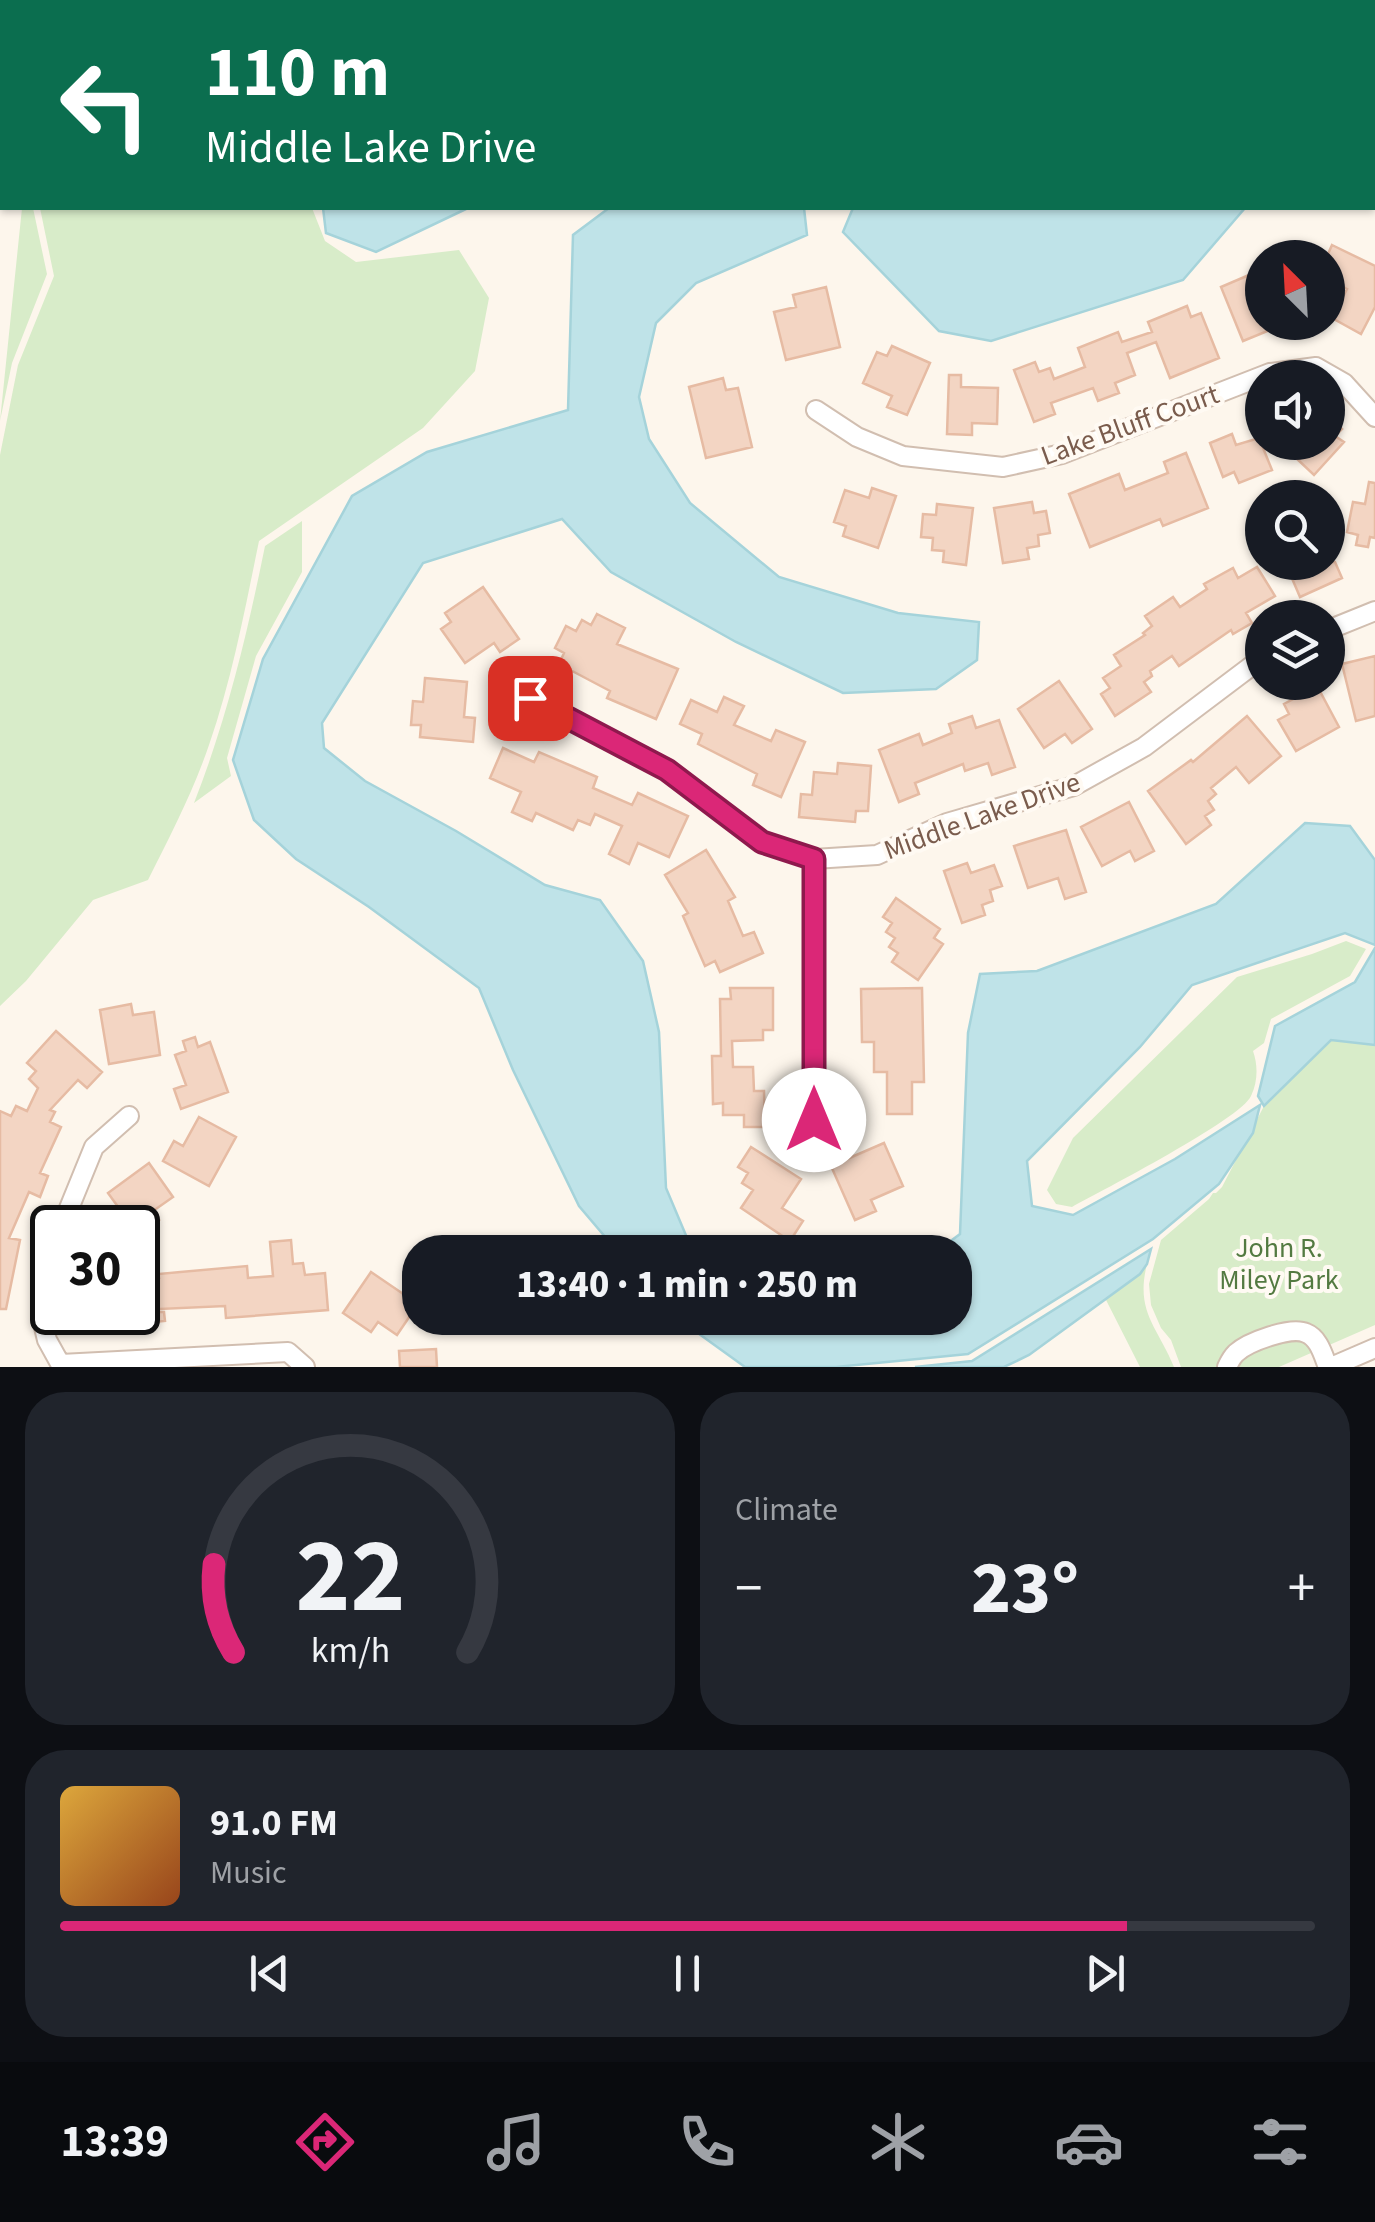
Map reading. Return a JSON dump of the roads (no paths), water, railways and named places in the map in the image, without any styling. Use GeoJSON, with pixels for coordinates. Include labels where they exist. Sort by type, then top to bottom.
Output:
{"type":"FeatureCollection","features":[{"type":"Feature","properties":{"kind":"street","name":"Lake Bluff Court"},"geometry":{"type":"LineString","coordinates":[[816,410],[857,437],[902,456],[1003,467],[1062,454],[1270,373],[1316,367],[1344,383],[1375,417]]}},
{"type":"Feature","properties":{"kind":"street"},"geometry":{"type":"LineString","coordinates":[[1345,623],[1375,610]]}},
{"type":"Feature","properties":{"kind":"street","name":"Middle Lake Drive"},"geometry":{"type":"LineString","coordinates":[[530,698],[667,770],[762,842],[814,859],[877,855],[947,824],[1074,786],[1144,747],[1245,671]]}},
{"type":"Feature","properties":{"kind":"street"},"geometry":{"type":"LineString","coordinates":[[814,859],[814,1120]]}},
{"type":"Feature","properties":{"kind":"street"},"geometry":{"type":"LineString","coordinates":[[71,1205],[94,1147],[129,1116]]}},
{"type":"Feature","properties":{"kind":"street"},"geometry":{"type":"LineString","coordinates":[[1228,1367],[1240,1350],[1287,1330],[1311,1335],[1330,1367],[1352,1363],[1375,1348]]}},
{"type":"Feature","properties":{"kind":"street"},"geometry":{"type":"LineString","coordinates":[[46,1335],[62,1366],[288,1352],[305,1367]]}},
{"type":"Feature","properties":{"kind":"water"},"geometry":{"type":"Polygon","coordinates":[[[323,210],[464,210],[376,252],[326,233],[323,210]]]}},
{"type":"Feature","properties":{"kind":"water"},"geometry":{"type":"Polygon","coordinates":[[[606,210],[804,210],[807,235],[696,283],[656,323],[639,397],[649,439],[690,503],[779,577],[898,613],[979,622],[977,660],[936,689],[843,693],[736,642],[611,572],[562,519],[423,563],[322,723],[324,748],[365,781],[545,885],[600,900],[643,961],[659,1032],[666,1188],[686,1235],[604,1235],[579,1206],[513,1070],[479,988],[296,859],[254,820],[233,760],[263,659],[352,496],[427,452],[568,410],[573,235],[606,210]]]}},
{"type":"Feature","properties":{"kind":"water"},"geometry":{"type":"Polygon","coordinates":[[[852,210],[1243,210],[1183,280],[991,341],[939,331],[843,232],[852,210]]]}},
{"type":"Feature","properties":{"kind":"water"},"geometry":{"type":"Polygon","coordinates":[[[1305,823],[1350,826],[1375,860],[1375,945],[1345,933],[1192,985],[1140,1047],[1027,1161],[1032,1206],[1073,1215],[1175,1159],[1260,1105],[1253,1133],[1219,1184],[1153,1239],[968,1354],[836,1367],[745,1367],[701,1335],[972,1335],[972,1235],[959,1235],[968,1033],[980,974],[1037,971],[1216,904],[1305,823]]]}},
{"type":"Feature","properties":{"kind":"water"},"geometry":{"type":"Polygon","coordinates":[[[1375,948],[1375,1045],[1331,1040],[1264,1106],[1258,1096],[1275,1026],[1355,982],[1375,948]]]}},
{"type":"Feature","properties":{"kind":"water"},"geometry":{"type":"Polygon","coordinates":[[[1151,1249],[1140,1274],[1029,1355],[1004,1367],[915,1367],[972,1361],[1151,1249]]]}},
{"type":"Feature","properties":{"kind":"park label","name":"John R. Miley Park"},"geometry":{"type":"Point","coordinates":[1279,1264]}}]}
